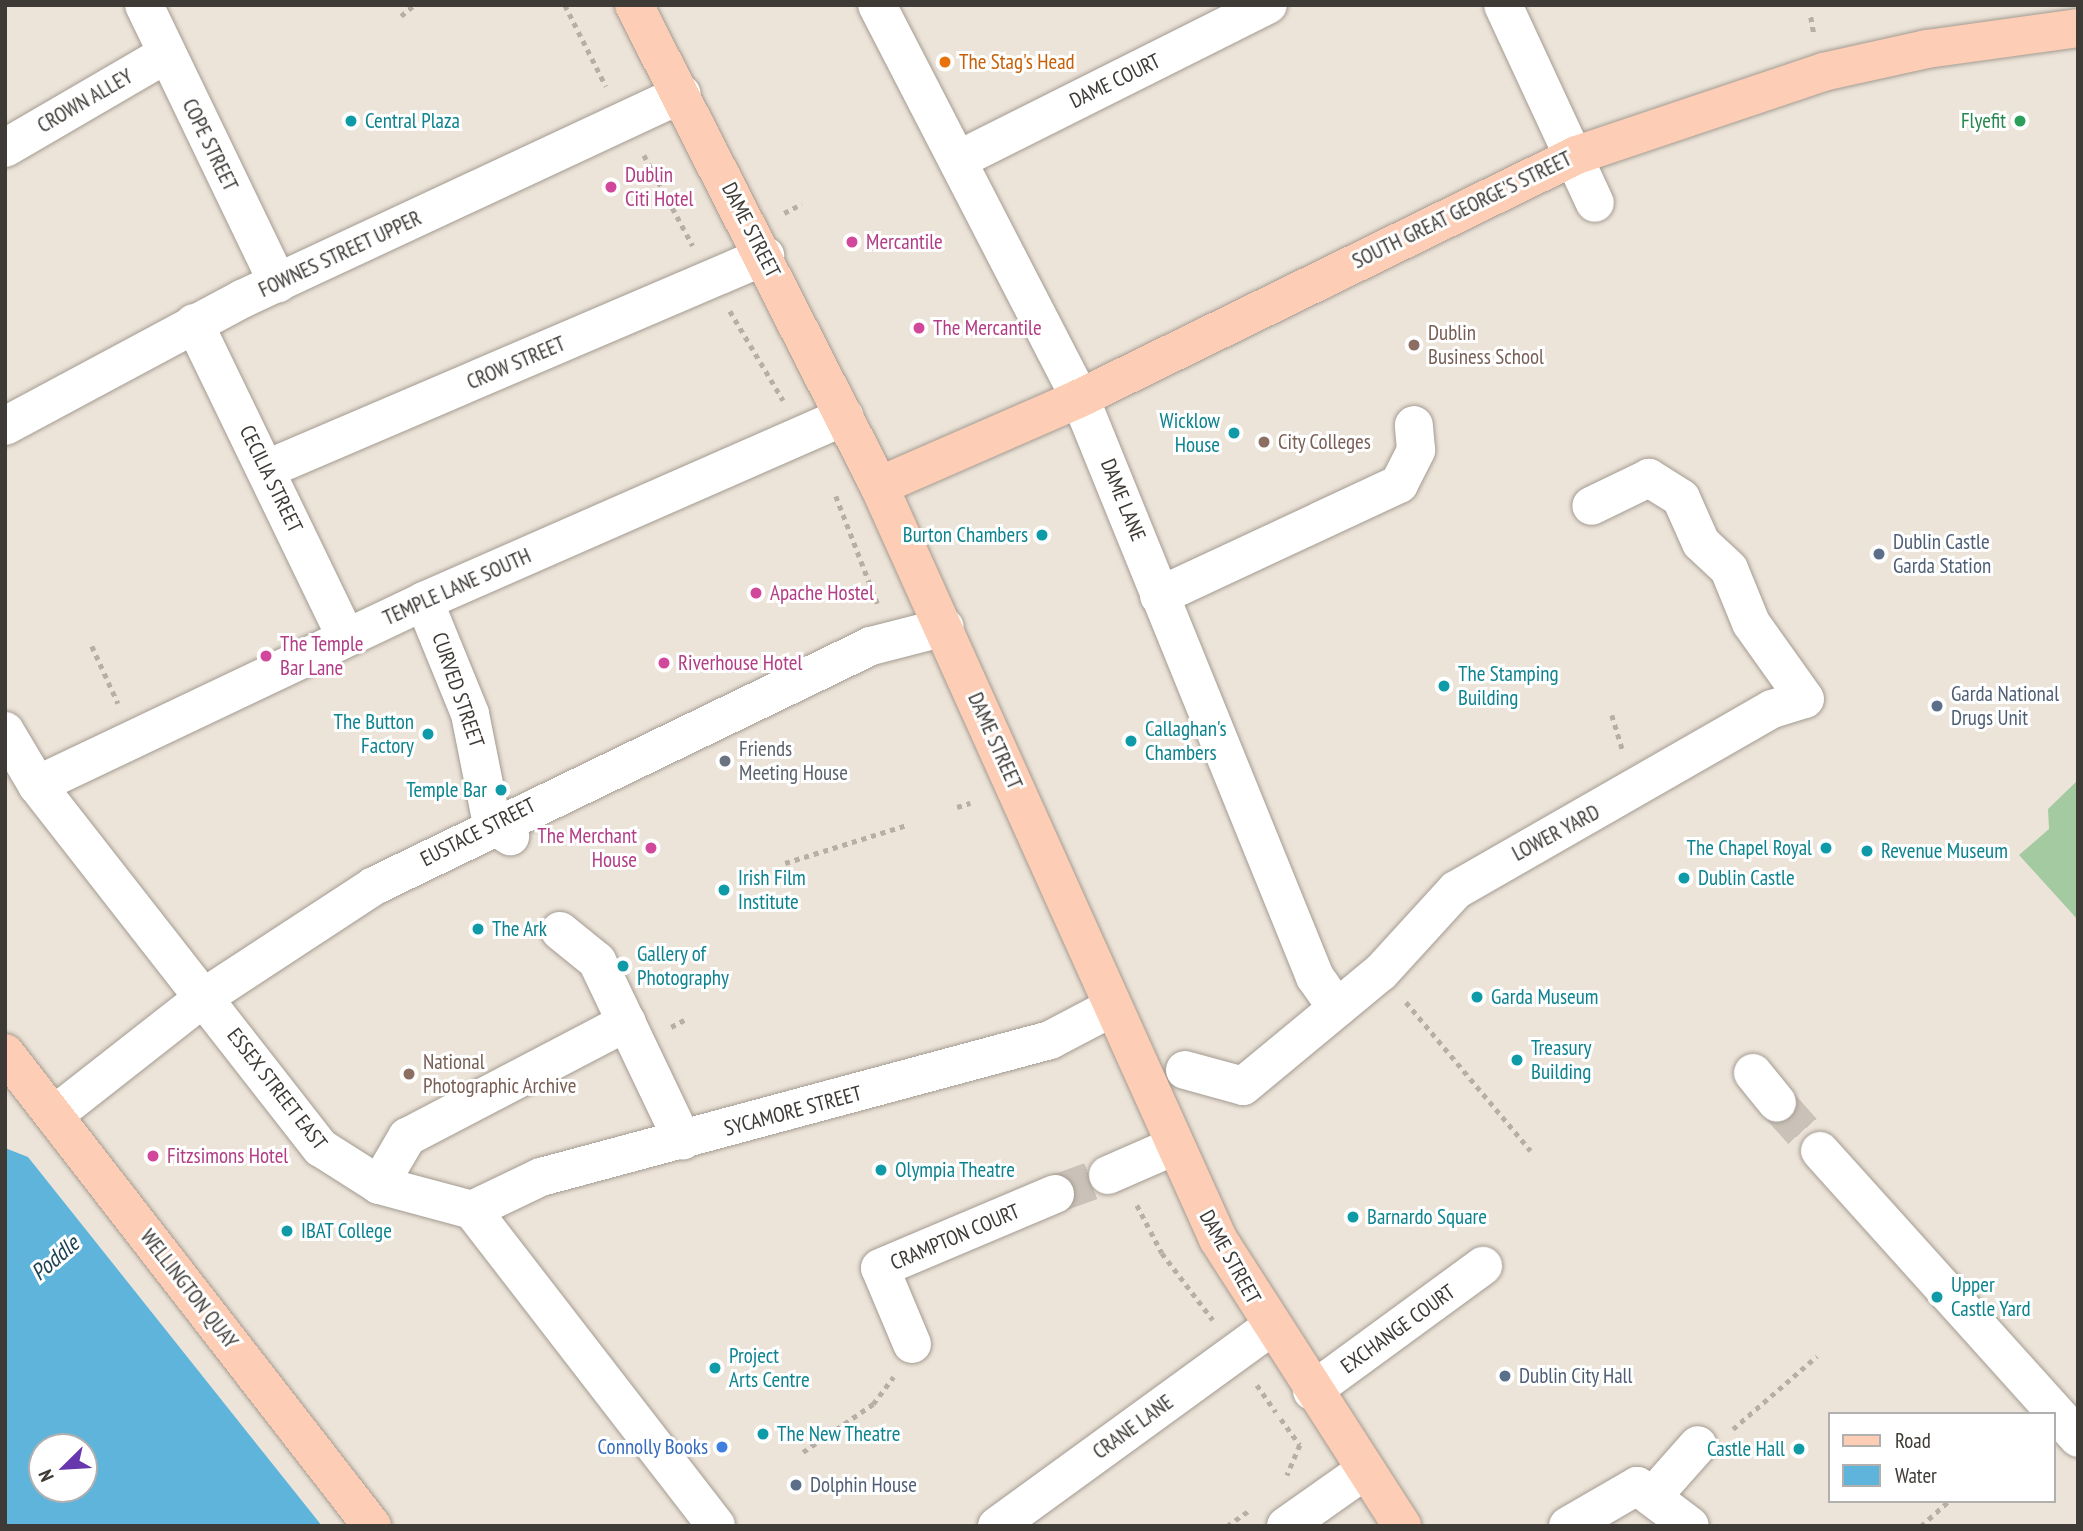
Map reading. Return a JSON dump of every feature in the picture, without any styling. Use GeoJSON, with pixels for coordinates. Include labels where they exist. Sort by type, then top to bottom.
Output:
{"type":"FeatureCollection","features":[{"type":"Feature","properties":{"kind":"main road","name":"DAME STREET"},"geometry":{"type":"LineString","coordinates":[[634,5],[765,256],[879,486],[945,627],[1172,1147],[1270,1328],[1402,1526]]}},
{"type":"Feature","properties":{"kind":"main road","name":"SOUTH GREAT GEORGE'S STREET"},"geometry":{"type":"LineString","coordinates":[[879,486],[1080,398],[1577,155],[1823,72],[1927,48],[2078,28]]}},
{"type":"Feature","properties":{"kind":"main road","name":"WELLINGTON QUAY"},"geometry":{"type":"LineString","coordinates":[[5,1053],[372,1526]]}},
{"type":"Feature","properties":{"kind":"street","name":"COPE STREET"},"geometry":{"type":"LineString","coordinates":[[144,5],[165,55],[278,283]]}},
{"type":"Feature","properties":{"kind":"street","name":"DAME LANE"},"geometry":{"type":"LineString","coordinates":[[877,5],[962,158],[1080,398],[1315,977],[1337,1008]]}},
{"type":"Feature","properties":{"kind":"street","name":"DAME COURT"},"geometry":{"type":"LineString","coordinates":[[962,158],[1268,5]]}},
{"type":"Feature","properties":{"kind":"street"},"geometry":{"type":"LineString","coordinates":[[1503,5],[1577,155],[1595,203]]}},
{"type":"Feature","properties":{"kind":"street","name":"CROWN ALLEY"},"geometry":{"type":"LineString","coordinates":[[5,148],[165,55]]}},
{"type":"Feature","properties":{"kind":"street","name":"FOWNES STREET UPPER"},"geometry":{"type":"LineString","coordinates":[[5,425],[194,323],[681,94]]}},
{"type":"Feature","properties":{"kind":"street","name":"CROW STREET"},"geometry":{"type":"LineString","coordinates":[[267,469],[765,256]]}},
{"type":"Feature","properties":{"kind":"street","name":"CECILIA STREET"},"geometry":{"type":"LineString","coordinates":[[194,323],[346,637]]}},
{"type":"Feature","properties":{"kind":"street","name":"TEMPLE LANE SOUTH"},"geometry":{"type":"LineString","coordinates":[[37,785],[424,601],[844,417]]}},
{"type":"Feature","properties":{"kind":"street"},"geometry":{"type":"LineString","coordinates":[[1159,596],[1399,484],[1416,450],[1414,425]]}},
{"type":"Feature","properties":{"kind":"street","name":"LOWER YARD"},"geometry":{"type":"LineString","coordinates":[[1185,1070],[1243,1086],[1381,972],[1456,890],[1772,709],[1805,699],[1751,623],[1729,569],[1701,543],[1681,498],[1649,478],[1591,506]]}},
{"type":"Feature","properties":{"kind":"street","name":"CURVED STREET"},"geometry":{"type":"LineString","coordinates":[[424,601],[470,714],[501,830]]}},
{"type":"Feature","properties":{"kind":"street","name":"EUSTACE STREET"},"geometry":{"type":"LineString","coordinates":[[54,1115],[206,996],[374,886],[501,830],[890,641],[945,627]]}},
{"type":"Feature","properties":{"kind":"street"},"geometry":{"type":"LineString","coordinates":[[5,731],[37,785]]}},
{"type":"Feature","properties":{"kind":"street","name":"ESSEX STREET EAST"},"geometry":{"type":"LineString","coordinates":[[37,785],[206,996],[321,1148],[379,1185],[472,1210]]}},
{"type":"Feature","properties":{"kind":"street"},"geometry":{"type":"LineString","coordinates":[[560,931],[597,961],[682,1141]]}},
{"type":"Feature","properties":{"kind":"street","name":"SYCAMORE STREET"},"geometry":{"type":"LineString","coordinates":[[472,1210],[541,1177],[1050,1040],[1111,1008]]}},
{"type":"Feature","properties":{"kind":"street"},"geometry":{"type":"LineString","coordinates":[[379,1185],[407,1137],[627,1022]]}},
{"type":"Feature","properties":{"kind":"street"},"geometry":{"type":"LineString","coordinates":[[1753,1073],[1777,1103]]}},
{"type":"Feature","properties":{"kind":"street"},"geometry":{"type":"LineString","coordinates":[[1108,1175],[1172,1147]]}},
{"type":"Feature","properties":{"kind":"street"},"geometry":{"type":"LineString","coordinates":[[1820,1151],[2055,1412]]}},
{"type":"Feature","properties":{"kind":"street","name":"CRAMPTON COURT"},"geometry":{"type":"LineString","coordinates":[[912,1343],[880,1268],[1055,1194]]}},
{"type":"Feature","properties":{"kind":"street"},"geometry":{"type":"LineString","coordinates":[[472,1210],[716,1526]]}},
{"type":"Feature","properties":{"kind":"street","name":"EXCHANGE COURT"},"geometry":{"type":"LineString","coordinates":[[1312,1391],[1483,1266]]}},
{"type":"Feature","properties":{"kind":"street","name":"CRANE LANE"},"geometry":{"type":"LineString","coordinates":[[997,1526],[1270,1328]]}},
{"type":"Feature","properties":{"kind":"street"},"geometry":{"type":"LineString","coordinates":[[2055,1412],[2078,1438]]}},
{"type":"Feature","properties":{"kind":"street"},"geometry":{"type":"LineString","coordinates":[[1568,1526],[1645,1492],[1698,1445]]}},
{"type":"Feature","properties":{"kind":"street"},"geometry":{"type":"LineString","coordinates":[[1286,1526],[1364,1471]]}},
{"type":"Feature","properties":{"kind":"street"},"geometry":{"type":"LineString","coordinates":[[1645,1492],[1690,1526]]}},
{"type":"Feature","properties":{"kind":"path"},"geometry":{"type":"LineString","coordinates":[[401,16],[414,5]]}},
{"type":"Feature","properties":{"kind":"path"},"geometry":{"type":"LineString","coordinates":[[565,5],[712,279],[825,468],[890,641]]}},
{"type":"Feature","properties":{"kind":"path"},"geometry":{"type":"LineString","coordinates":[[92,646],[121,709]]}},
{"type":"Feature","properties":{"kind":"path"},"geometry":{"type":"LineString","coordinates":[[957,807],[971,803]]}},
{"type":"Feature","properties":{"kind":"path"},"geometry":{"type":"LineString","coordinates":[[785,863],[907,825]]}},
{"type":"Feature","properties":{"kind":"path"},"geometry":{"type":"LineString","coordinates":[[1381,972],[1531,1151]]}},
{"type":"Feature","properties":{"kind":"path"},"geometry":{"type":"LineString","coordinates":[[665,1031],[688,1018]]}},
{"type":"Feature","properties":{"kind":"path"},"geometry":{"type":"LineString","coordinates":[[803,1452],[873,1404],[912,1343]]}},
{"type":"Feature","properties":{"kind":"path"},"geometry":{"type":"LineString","coordinates":[[1698,1445],[1716,1441],[1817,1356]]}},
{"type":"Feature","properties":{"kind":"path"},"geometry":{"type":"LineString","coordinates":[[1921,1526],[1947,1503]]}},
{"type":"Feature","properties":{"kind":"green space"},"geometry":{"type":"Polygon","coordinates":[[[2078,780],[2078,920],[2019,855],[2049,829],[2048,809],[2078,780]]]}},
{"type":"Feature","properties":{"kind":"water","name":"Poddle"},"geometry":{"type":"Polygon","coordinates":[[[5,1148],[28,1157],[322,1526],[5,1526],[5,1148]]]}},
{"type":"Feature","properties":{"kind":"tunnel"},"geometry":{"type":"LineString","coordinates":[[1777,1103],[1820,1151]]}},
{"type":"Feature","properties":{"kind":"tunnel"},"geometry":{"type":"LineString","coordinates":[[1055,1194],[1108,1175]]}},
{"type":"Feature","properties":{"kind":"place","name":"The Stag's Head"},"geometry":{"type":"Point","coordinates":[945,62]}},
{"type":"Feature","properties":{"kind":"place","name":"Central Plaza"},"geometry":{"type":"Point","coordinates":[351,121]}},
{"type":"Feature","properties":{"kind":"place","name":"Flyefit"},"geometry":{"type":"Point","coordinates":[2020,121]}},
{"type":"Feature","properties":{"kind":"place","name":"Dublin Citi Hotel"},"geometry":{"type":"Point","coordinates":[611,187]}},
{"type":"Feature","properties":{"kind":"place","name":"Mercantile"},"geometry":{"type":"Point","coordinates":[852,242]}},
{"type":"Feature","properties":{"kind":"place","name":"The Mercantile"},"geometry":{"type":"Point","coordinates":[919,328]}},
{"type":"Feature","properties":{"kind":"place","name":"Dublin Business School"},"geometry":{"type":"Point","coordinates":[1414,345]}},
{"type":"Feature","properties":{"kind":"place","name":"Wicklow House"},"geometry":{"type":"Point","coordinates":[1234,433]}},
{"type":"Feature","properties":{"kind":"place","name":"City Colleges"},"geometry":{"type":"Point","coordinates":[1264,442]}},
{"type":"Feature","properties":{"kind":"place","name":"Burton Chambers"},"geometry":{"type":"Point","coordinates":[1042,535]}},
{"type":"Feature","properties":{"kind":"place","name":"Dublin Castle Garda Station"},"geometry":{"type":"Point","coordinates":[1879,554]}},
{"type":"Feature","properties":{"kind":"place","name":"Apache Hostel"},"geometry":{"type":"Point","coordinates":[756,593]}},
{"type":"Feature","properties":{"kind":"place","name":"The Temple Bar Lane"},"geometry":{"type":"Point","coordinates":[266,656]}},
{"type":"Feature","properties":{"kind":"place","name":"Riverhouse Hotel"},"geometry":{"type":"Point","coordinates":[664,663]}},
{"type":"Feature","properties":{"kind":"place","name":"The Stamping Building"},"geometry":{"type":"Point","coordinates":[1444,686]}},
{"type":"Feature","properties":{"kind":"place","name":"Garda National Drugs Unit"},"geometry":{"type":"Point","coordinates":[1937,706]}},
{"type":"Feature","properties":{"kind":"place","name":"The Button Factory"},"geometry":{"type":"Point","coordinates":[428,734]}},
{"type":"Feature","properties":{"kind":"place","name":"Callaghan's Chambers"},"geometry":{"type":"Point","coordinates":[1131,741]}},
{"type":"Feature","properties":{"kind":"place","name":"Friends Meeting House"},"geometry":{"type":"Point","coordinates":[725,761]}},
{"type":"Feature","properties":{"kind":"place","name":"Temple Bar"},"geometry":{"type":"Point","coordinates":[501,790]}},
{"type":"Feature","properties":{"kind":"place","name":"The Merchant House"},"geometry":{"type":"Point","coordinates":[651,848]}},
{"type":"Feature","properties":{"kind":"place","name":"The Chapel Royal"},"geometry":{"type":"Point","coordinates":[1826,848]}},
{"type":"Feature","properties":{"kind":"place","name":"Revenue Museum"},"geometry":{"type":"Point","coordinates":[1867,851]}},
{"type":"Feature","properties":{"kind":"place","name":"Dublin Castle"},"geometry":{"type":"Point","coordinates":[1684,878]}},
{"type":"Feature","properties":{"kind":"place","name":"Irish Film Institute"},"geometry":{"type":"Point","coordinates":[724,890]}},
{"type":"Feature","properties":{"kind":"place","name":"The Ark"},"geometry":{"type":"Point","coordinates":[478,929]}},
{"type":"Feature","properties":{"kind":"place","name":"Gallery of Photography"},"geometry":{"type":"Point","coordinates":[623,966]}},
{"type":"Feature","properties":{"kind":"place","name":"Garda Museum"},"geometry":{"type":"Point","coordinates":[1477,997]}},
{"type":"Feature","properties":{"kind":"place","name":"Treasury Building"},"geometry":{"type":"Point","coordinates":[1517,1060]}},
{"type":"Feature","properties":{"kind":"place","name":"National Photographic Archive"},"geometry":{"type":"Point","coordinates":[409,1074]}},
{"type":"Feature","properties":{"kind":"place","name":"Fitzsimons Hotel"},"geometry":{"type":"Point","coordinates":[153,1156]}},
{"type":"Feature","properties":{"kind":"place","name":"Olympia Theatre"},"geometry":{"type":"Point","coordinates":[881,1170]}},
{"type":"Feature","properties":{"kind":"place","name":"Barnardo Square"},"geometry":{"type":"Point","coordinates":[1353,1217]}},
{"type":"Feature","properties":{"kind":"place","name":"IBAT College"},"geometry":{"type":"Point","coordinates":[287,1231]}},
{"type":"Feature","properties":{"kind":"place","name":"Upper Castle Yard"},"geometry":{"type":"Point","coordinates":[1937,1297]}},
{"type":"Feature","properties":{"kind":"place","name":"Project Arts Centre"},"geometry":{"type":"Point","coordinates":[715,1368]}},
{"type":"Feature","properties":{"kind":"place","name":"Dublin City Hall"},"geometry":{"type":"Point","coordinates":[1505,1376]}},
{"type":"Feature","properties":{"kind":"place","name":"The New Theatre"},"geometry":{"type":"Point","coordinates":[763,1434]}},
{"type":"Feature","properties":{"kind":"place","name":"Connolly Books"},"geometry":{"type":"Point","coordinates":[722,1447]}},
{"type":"Feature","properties":{"kind":"place","name":"Castle Hall"},"geometry":{"type":"Point","coordinates":[1799,1449]}},
{"type":"Feature","properties":{"kind":"place","name":"Dolphin House"},"geometry":{"type":"Point","coordinates":[796,1485]}}]}
